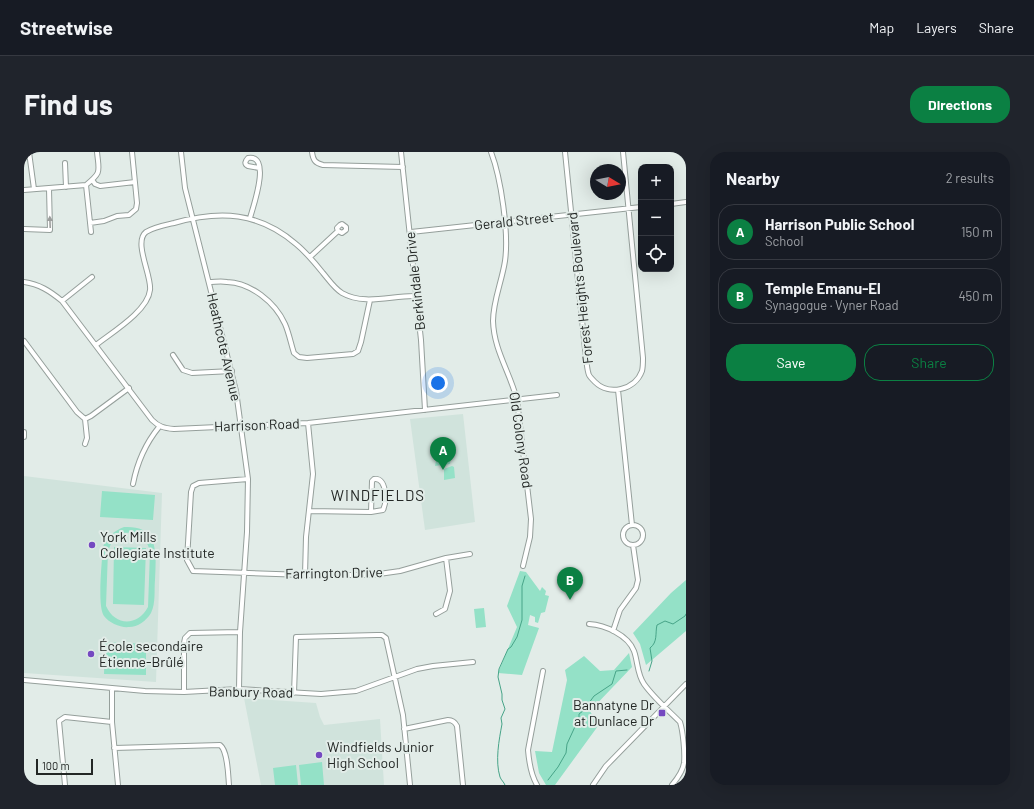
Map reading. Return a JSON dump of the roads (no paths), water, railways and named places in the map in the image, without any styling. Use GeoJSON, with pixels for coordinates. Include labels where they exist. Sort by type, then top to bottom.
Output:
{"type":"FeatureCollection","features":[{"type":"Feature","properties":{"kind":"street"},"geometry":{"type":"LineString","coordinates":[[29,152],[34,189]]}},
{"type":"Feature","properties":{"kind":"street"},"geometry":{"type":"LineString","coordinates":[[24,190],[86,185],[93,181],[99,169],[97,152]]}},
{"type":"Feature","properties":{"kind":"street"},"geometry":{"type":"LineString","coordinates":[[90,223],[104,221],[117,216],[129,215],[136,209],[137,203],[132,152]]}},
{"type":"Feature","properties":{"kind":"street","name":"Heathcote Avenue"},"geometry":{"type":"LineString","coordinates":[[181,152],[185,188],[232,371],[242,426],[248,479],[247,532],[240,632],[239,689]]}},
{"type":"Feature","properties":{"kind":"street"},"geometry":{"type":"LineString","coordinates":[[312,152],[314,160],[323,165],[403,167]]}},
{"type":"Feature","properties":{"kind":"street","name":"Berkindale Drive"},"geometry":{"type":"LineString","coordinates":[[402,152],[421,340],[425,410]]}},
{"type":"Feature","properties":{"kind":"street","name":"Old Colony Road"},"geometry":{"type":"LineString","coordinates":[[491,152],[497,171],[504,223],[506,254],[494,310],[494,330],[496,345],[500,357],[512,382],[518,400],[531,519],[530,537],[523,566]]}},
{"type":"Feature","properties":{"kind":"street","name":"Forest Heights Boulevard"},"geometry":{"type":"LineString","coordinates":[[565,152],[586,359],[589,375],[599,385],[608,389],[618,390]]}},
{"type":"Feature","properties":{"kind":"street"},"geometry":{"type":"LineString","coordinates":[[623,152],[643,358],[643,370],[636,380],[628,386],[618,390],[632,525]]}},
{"type":"Feature","properties":{"kind":"street"},"geometry":{"type":"LineString","coordinates":[[65,163],[66,187]]}},
{"type":"Feature","properties":{"kind":"street"},"geometry":{"type":"LineString","coordinates":[[250,218],[259,182],[259,168]]}},
{"type":"Feature","properties":{"kind":"street"},"geometry":{"type":"LineString","coordinates":[[93,181],[95,184],[100,186],[135,182]]}},
{"type":"Feature","properties":{"kind":"street"},"geometry":{"type":"LineString","coordinates":[[86,185],[91,232]]}},
{"type":"Feature","properties":{"kind":"street"},"geometry":{"type":"LineString","coordinates":[[24,229],[50,230],[49,189]]}},
{"type":"Feature","properties":{"kind":"street"},"geometry":{"type":"LineString","coordinates":[[674,204],[686,202]]}},
{"type":"Feature","properties":{"kind":"street","name":"Gerald Street"},"geometry":{"type":"LineString","coordinates":[[411,232],[638,207]]}},
{"type":"Feature","properties":{"kind":"street"},"geometry":{"type":"LineString","coordinates":[[96,345],[134,315],[148,298],[150,282],[141,239],[144,233],[151,229],[192,218],[229,215],[250,218],[268,225],[282,233],[296,244],[342,292],[356,299],[370,300],[416,296]]}},
{"type":"Feature","properties":{"kind":"street"},"geometry":{"type":"LineString","coordinates":[[310,257],[338,231]]}},
{"type":"Feature","properties":{"kind":"street"},"geometry":{"type":"LineString","coordinates":[[62,301],[92,277]]}},
{"type":"Feature","properties":{"kind":"street"},"geometry":{"type":"LineString","coordinates":[[24,282],[41,286],[52,292],[62,301],[152,420],[159,426],[150,438],[135,471],[132,484]]}},
{"type":"Feature","properties":{"kind":"street"},"geometry":{"type":"LineString","coordinates":[[209,282],[241,284],[255,291],[269,302],[280,316],[285,324],[294,353],[299,357],[307,358],[353,354],[358,351],[370,300]]}},
{"type":"Feature","properties":{"kind":"street"},"geometry":{"type":"LineString","coordinates":[[24,341],[77,412],[84,419],[87,438],[85,444]]}},
{"type":"Feature","properties":{"kind":"street"},"geometry":{"type":"LineString","coordinates":[[173,355],[183,370],[192,372],[232,371]]}},
{"type":"Feature","properties":{"kind":"street"},"geometry":{"type":"LineString","coordinates":[[84,419],[129,388]]}},
{"type":"Feature","properties":{"kind":"street","name":"Harrison Road"},"geometry":{"type":"LineString","coordinates":[[159,426],[174,429],[308,423],[557,395]]}},
{"type":"Feature","properties":{"kind":"street"},"geometry":{"type":"LineString","coordinates":[[305,575],[306,537],[313,474],[308,423]]}},
{"type":"Feature","properties":{"kind":"street"},"geometry":{"type":"LineString","coordinates":[[24,432],[24,437]]}},
{"type":"Feature","properties":{"kind":"street","name":"Farrington Drive"},"geometry":{"type":"LineString","coordinates":[[248,479],[199,483],[193,486],[191,492],[187,560],[193,571],[305,575],[372,575],[400,571],[446,558],[470,554]]}},
{"type":"Feature","properties":{"kind":"street"},"geometry":{"type":"LineString","coordinates":[[309,511],[370,512],[383,510],[385,506],[384,489],[382,481],[378,479],[374,479],[372,481],[370,512]]}},
{"type":"Feature","properties":{"kind":"street"},"geometry":{"type":"LineString","coordinates":[[632,525],[638,527],[642,534],[640,541],[633,544],[628,543],[623,536],[624,530],[632,525]]}},
{"type":"Feature","properties":{"kind":"street"},"geometry":{"type":"LineString","coordinates":[[613,631],[620,610],[636,588],[638,580],[633,544]]}},
{"type":"Feature","properties":{"kind":"street"},"geometry":{"type":"LineString","coordinates":[[436,614],[445,609],[450,591],[446,558]]}},
{"type":"Feature","properties":{"kind":"street"},"geometry":{"type":"LineString","coordinates":[[589,624],[613,631],[628,641],[634,651],[639,674],[643,683],[680,722],[685,764],[672,785]]}},
{"type":"Feature","properties":{"kind":"street"},"geometry":{"type":"LineString","coordinates":[[184,692],[185,638],[190,633],[240,632]]}},
{"type":"Feature","properties":{"kind":"street"},"geometry":{"type":"LineString","coordinates":[[294,693],[296,637],[382,635],[387,642],[395,678],[404,729],[410,785]]}},
{"type":"Feature","properties":{"kind":"street","name":"Banbury Road"},"geometry":{"type":"LineString","coordinates":[[24,680],[112,688],[184,692],[239,689],[322,694],[356,691],[417,669],[473,662]]}},
{"type":"Feature","properties":{"kind":"street"},"geometry":{"type":"LineString","coordinates":[[537,785],[529,762],[528,750],[543,671]]}},
{"type":"Feature","properties":{"kind":"street"},"geometry":{"type":"LineString","coordinates":[[593,785],[606,766],[686,684]]}},
{"type":"Feature","properties":{"kind":"street"},"geometry":{"type":"LineString","coordinates":[[112,688],[112,722],[118,785]]}},
{"type":"Feature","properties":{"kind":"street"},"geometry":{"type":"LineString","coordinates":[[65,785],[59,721],[65,717],[112,722]]}},
{"type":"Feature","properties":{"kind":"street"},"geometry":{"type":"LineString","coordinates":[[404,729],[452,720],[457,726],[463,785]]}},
{"type":"Feature","properties":{"kind":"street"},"geometry":{"type":"LineString","coordinates":[[114,748],[220,745],[224,747],[229,785]]}},
{"type":"Feature","properties":{"kind":"waterway"},"geometry":{"type":"LineString","coordinates":[[505,785],[500,777],[498,764],[498,750],[502,724],[501,718],[505,709],[498,677],[499,669],[508,649],[517,637],[522,620],[522,586],[525,576]]}},
{"type":"Feature","properties":{"kind":"waterway"},"geometry":{"type":"LineString","coordinates":[[649,671],[652,661],[650,648],[653,646],[655,640],[657,625],[665,621],[673,624],[686,614]]}},
{"type":"Feature","properties":{"kind":"waterway"},"geometry":{"type":"LineString","coordinates":[[548,780],[566,753],[567,744],[579,718],[579,714],[594,696],[612,684],[616,671],[627,670]]}},
{"type":"Feature","properties":{"kind":"place","name":"Harrison Public School"},"geometry":{"type":"Point","coordinates":[443,470]}},
{"type":"Feature","properties":{"kind":"place","name":"York Mills Collegiate Institute"},"geometry":{"type":"Point","coordinates":[92,545]}},
{"type":"Feature","properties":{"kind":"place","name":"Temple Emanu-El"},"geometry":{"type":"Point","coordinates":[570,600]}},
{"type":"Feature","properties":{"kind":"place","name":"École secondaire Étienne-Brûlé"},"geometry":{"type":"Point","coordinates":[91,654]}},
{"type":"Feature","properties":{"kind":"place","name":"Bannatyne Dr at Dunlace Dr"},"geometry":{"type":"Point","coordinates":[662,713]}},
{"type":"Feature","properties":{"kind":"place","name":"Windfields Junior High School"},"geometry":{"type":"Point","coordinates":[319,755]}},
{"type":"Feature","properties":{"kind":"district","name":"WINDFIELDS"},"geometry":{"type":"Point","coordinates":[378,496]}}]}
